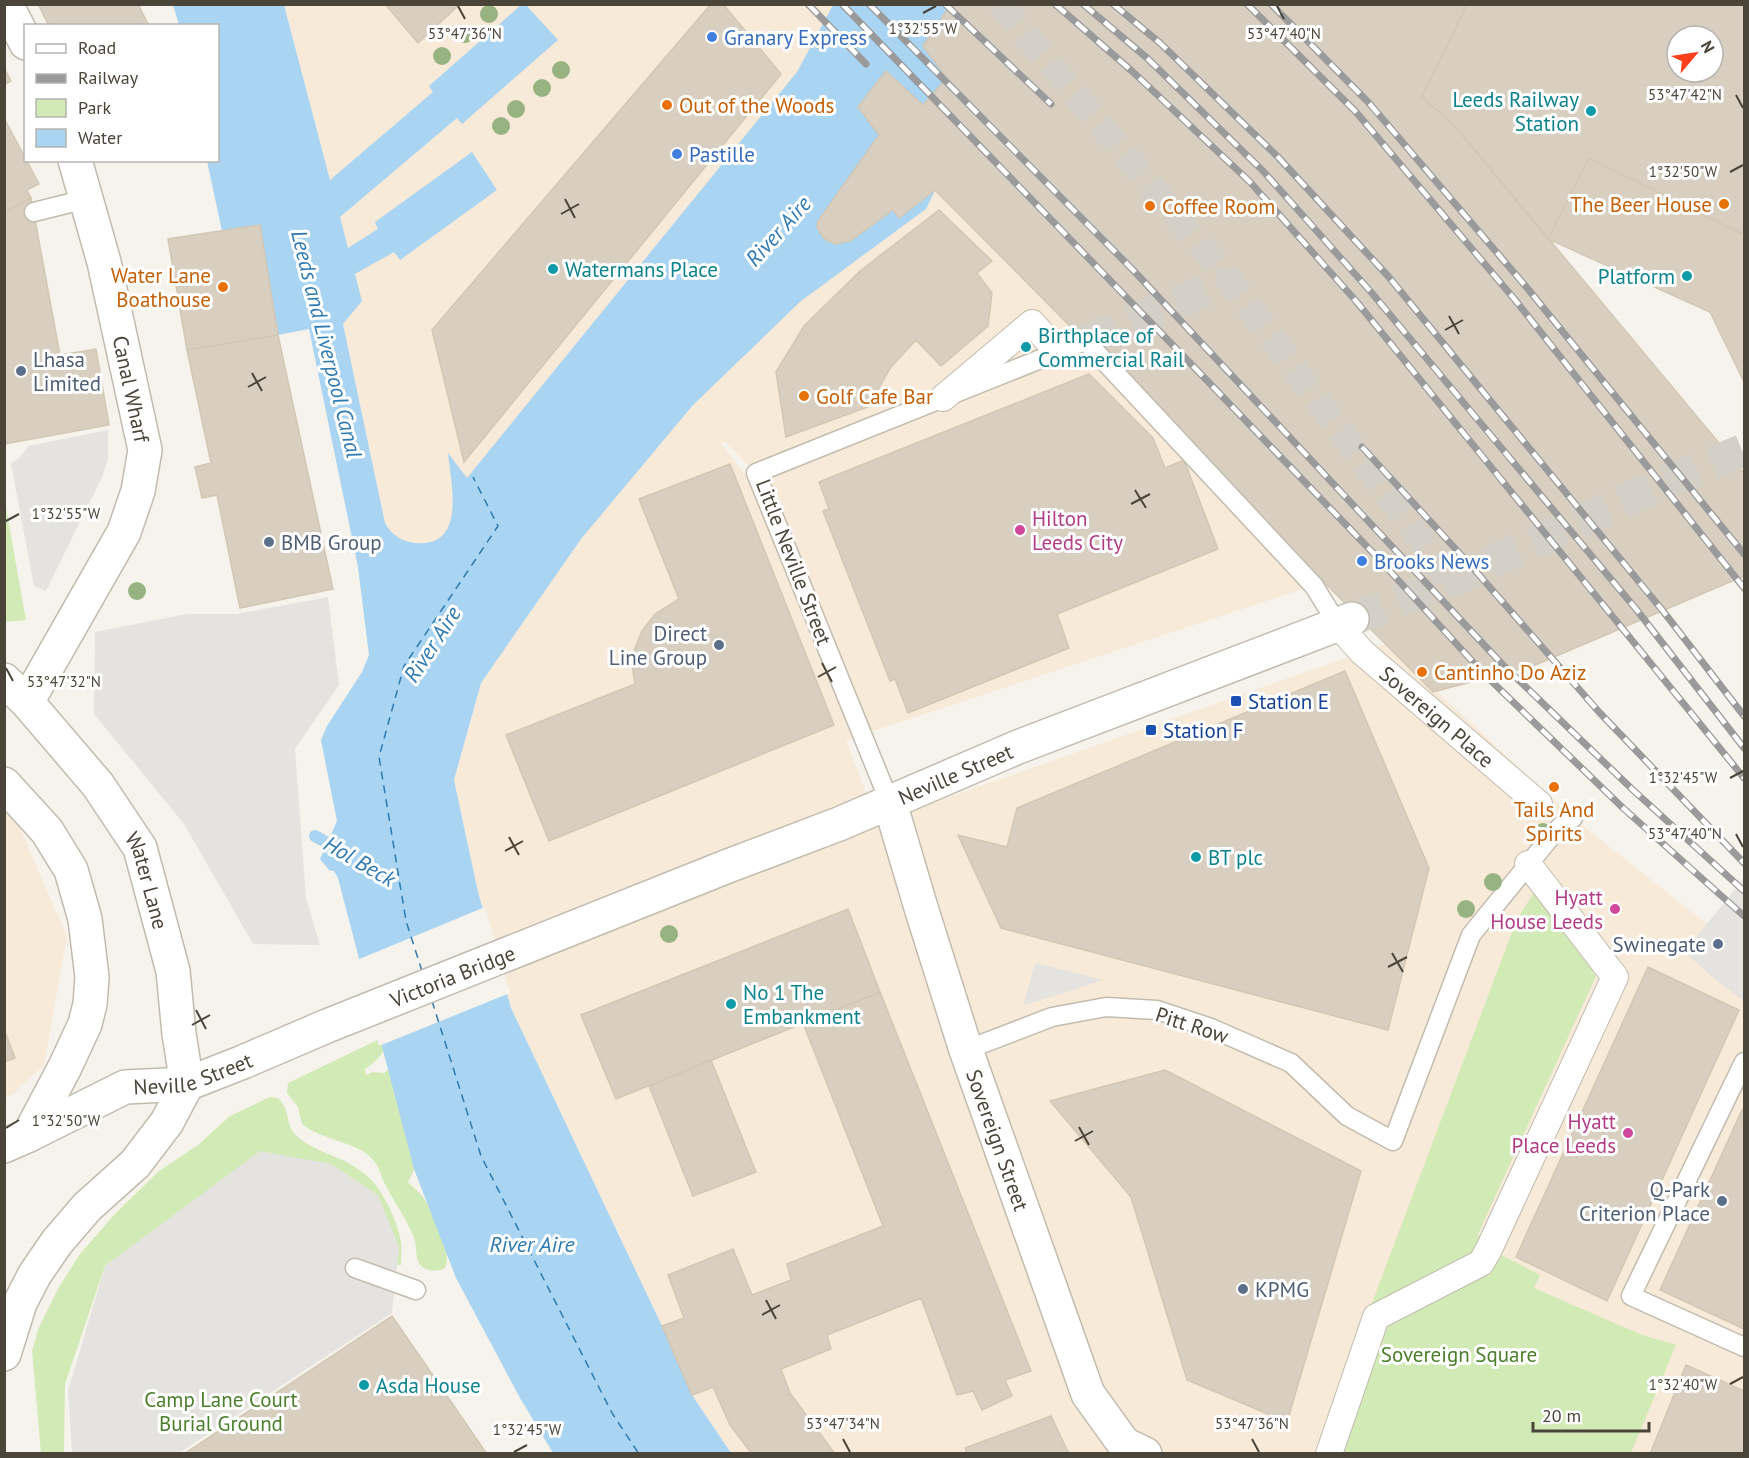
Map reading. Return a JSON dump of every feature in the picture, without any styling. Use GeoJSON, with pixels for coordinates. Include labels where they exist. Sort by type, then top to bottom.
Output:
{"type":"FeatureCollection","features":[{"type":"Feature","properties":{"kind":"street"},"geometry":{"type":"LineString","coordinates":[[6,4],[24,39]]}},
{"type":"Feature","properties":{"kind":"street","name":"Canal Wharf"},"geometry":{"type":"LineString","coordinates":[[16,691],[124,532],[138,491],[145,450],[104,262],[76,162]]}},
{"type":"Feature","properties":{"kind":"street","name":"Little Neville Street"},"geometry":{"type":"LineString","coordinates":[[943,398],[1032,323],[1059,352]]}},
{"type":"Feature","properties":{"kind":"street","name":"Neville Street"},"geometry":{"type":"LineString","coordinates":[[558,934],[890,803],[1029,743],[1345,622]]}},
{"type":"Feature","properties":{"kind":"street","name":"Sovereign Place"},"geometry":{"type":"LineString","coordinates":[[1345,622],[1362,652],[1539,804]]}},
{"type":"Feature","properties":{"kind":"street","name":"Water Lane"},"geometry":{"type":"LineString","coordinates":[[16,691],[98,784],[140,848],[173,971],[178,1034],[187,1084]]}},
{"type":"Feature","properties":{"kind":"street"},"geometry":{"type":"LineString","coordinates":[[4,784],[47,831],[71,870],[85,919],[92,977],[90,1004],[85,1024],[65,1068],[17,1140]]}},
{"type":"Feature","properties":{"kind":"street","name":"Sovereign Street"},"geometry":{"type":"LineString","coordinates":[[890,803],[966,1050],[1088,1394],[1124,1444],[1145,1454]]}},
{"type":"Feature","properties":{"kind":"street"},"geometry":{"type":"LineString","coordinates":[[1329,1454],[1376,1317],[1481,1263],[1615,976],[1528,864]]}},
{"type":"Feature","properties":{"kind":"street","name":"Victoria Bridge"},"geometry":{"type":"LineString","coordinates":[[348,1018],[558,934]]}},
{"type":"Feature","properties":{"kind":"street","name":"Neville Street"},"geometry":{"type":"LineString","coordinates":[[17,1140],[125,1087],[187,1084],[348,1018]]}},
{"type":"Feature","properties":{"kind":"street"},"geometry":{"type":"LineString","coordinates":[[4,1354],[20,1303],[35,1274],[57,1242],[87,1207],[135,1164],[167,1122],[187,1084]]}},
{"type":"Feature","properties":{"kind":"lane"},"geometry":{"type":"LineString","coordinates":[[34,212],[86,199]]}},
{"type":"Feature","properties":{"kind":"lane","name":"Little Neville Street"},"geometry":{"type":"LineString","coordinates":[[890,803],[756,473],[1085,341],[1345,622]]}},
{"type":"Feature","properties":{"kind":"lane"},"geometry":{"type":"LineString","coordinates":[[1528,864],[1560,827],[1573,818]]}},
{"type":"Feature","properties":{"kind":"lane","name":"Pitt Row"},"geometry":{"type":"LineString","coordinates":[[966,1050],[1052,1017],[1106,1007],[1157,1010],[1210,1028],[1291,1063],[1347,1116],[1393,1141],[1471,935],[1528,864]]}},
{"type":"Feature","properties":{"kind":"lane"},"geometry":{"type":"LineString","coordinates":[[1744,1062],[1631,1296],[1744,1347]]}},
{"type":"Feature","properties":{"kind":"lane"},"geometry":{"type":"LineString","coordinates":[[355,1268],[416,1290]]}},
{"type":"Feature","properties":{"kind":"shaded area"},"geometry":{"type":"Polygon","coordinates":[[[284,5],[1176,5],[1391,213],[756,473],[725,442],[721,443],[750,481],[1084,350],[1265,522],[1324,582],[846,740],[877,822],[1386,644],[1573,818],[1707,924],[1685,952],[1744,1001],[1744,1453],[731,1453],[692,1395],[662,1326],[511,1008],[478,892],[454,780],[481,683],[492,667],[385,523],[343,324],[348,248],[284,5]]]}},
{"type":"Feature","properties":{"kind":"shaded area"},"geometry":{"type":"Polygon","coordinates":[[[108,430],[108,459],[102,477],[46,591],[34,586],[11,464],[28,446],[108,430]]]}},
{"type":"Feature","properties":{"kind":"shaded area"},"geometry":{"type":"Polygon","coordinates":[[[328,597],[339,685],[295,749],[306,898],[320,945],[253,944],[184,824],[94,714],[95,632],[187,614],[237,614],[328,597]]]}},
{"type":"Feature","properties":{"kind":"shaded area"},"geometry":{"type":"Polygon","coordinates":[[[4,805],[16,819],[67,937],[44,1065],[13,1094],[5,1098],[4,805]]]}},
{"type":"Feature","properties":{"kind":"shaded area","name":"Swinegate"},"geometry":{"type":"Polygon","coordinates":[[[1744,878],[1744,1001],[1684,952],[1744,878]]]}},
{"type":"Feature","properties":{"kind":"shaded area"},"geometry":{"type":"Polygon","coordinates":[[[1035,963],[1103,980],[1023,1006],[1035,963]]]}},
{"type":"Feature","properties":{"kind":"shaded area","name":"Asda House"},"geometry":{"type":"Polygon","coordinates":[[[260,1151],[331,1164],[378,1195],[399,1247],[392,1313],[179,1453],[72,1453],[68,1391],[105,1266],[260,1151]]]}},
{"type":"Feature","properties":{"kind":"green space"},"geometry":{"type":"Polygon","coordinates":[[[4,497],[26,620],[5,622],[4,497]]]}},
{"type":"Feature","properties":{"kind":"green space","name":"Sovereign Square"},"geometry":{"type":"Polygon","coordinates":[[[1535,891],[1596,976],[1478,1234],[1489,1249],[1540,1275],[1534,1288],[1642,1335],[1676,1345],[1631,1453],[1315,1454],[1517,919],[1535,891]]]}},
{"type":"Feature","properties":{"kind":"green space"},"geometry":{"type":"Polygon","coordinates":[[[388,1035],[381,1055],[365,1069],[366,1075],[373,1072],[384,1073],[394,1065],[417,1164],[408,1182],[426,1202],[444,1242],[447,1261],[445,1268],[439,1270],[432,1271],[420,1265],[411,1231],[374,1161],[359,1149],[310,1130],[302,1124],[298,1107],[287,1093],[288,1083],[388,1035]]]}},
{"type":"Feature","properties":{"kind":"green space"},"geometry":{"type":"Polygon","coordinates":[[[270,1097],[278,1098],[282,1103],[292,1130],[300,1139],[353,1166],[374,1183],[387,1203],[397,1227],[401,1245],[401,1265],[397,1265],[399,1247],[214,1186],[105,1266],[65,1384],[64,1453],[41,1453],[32,1351],[39,1327],[59,1287],[80,1254],[115,1214],[159,1171],[198,1145],[230,1116],[270,1097]]]}},
{"type":"Feature","properties":{"kind":"water","name":"River Aire"},"geometry":{"type":"Polygon","coordinates":[[[173,5],[284,5],[330,180],[433,92],[429,86],[521,5],[526,5],[558,40],[462,124],[457,118],[340,217],[348,248],[378,229],[375,222],[472,152],[497,190],[400,260],[394,252],[355,274],[362,301],[343,324],[385,523],[397,537],[415,543],[431,542],[443,535],[449,525],[453,496],[448,453],[467,478],[797,72],[833,5],[1026,5],[926,209],[801,301],[693,405],[581,539],[481,683],[454,780],[478,892],[511,1008],[662,1326],[692,1395],[731,1453],[553,1453],[520,1398],[456,1278],[414,1169],[338,878],[334,871],[329,870],[320,859],[337,821],[321,740],[327,726],[362,672],[369,655],[358,567],[309,329],[278,335],[260,225],[222,231],[207,162],[219,162],[219,24],[179,24],[173,5]]]}},
{"type":"Feature","properties":{"kind":"pier"},"geometry":{"type":"Polygon","coordinates":[[[485,907],[510,993],[379,1046],[357,960],[485,907]]]}},
{"type":"Feature","properties":{"kind":"building"},"geometry":{"type":"Polygon","coordinates":[[[38,4],[138,4],[148,24],[48,24],[38,4]]]}},
{"type":"Feature","properties":{"kind":"building"},"geometry":{"type":"Polygon","coordinates":[[[385,4],[460,4],[418,43],[385,4]]]}},
{"type":"Feature","properties":{"kind":"building","name":"Watermans Place"},"geometry":{"type":"Polygon","coordinates":[[[711,4],[723,4],[781,74],[464,462],[432,330],[711,4]]]}},
{"type":"Feature","properties":{"kind":"building"},"geometry":{"type":"Polygon","coordinates":[[[951,4],[1467,4],[1422,97],[1453,124],[1744,473],[1744,576],[1533,666],[1433,692],[935,190],[899,218],[893,210],[850,241],[836,244],[822,236],[817,227],[818,221],[879,135],[858,107],[886,71],[923,105],[947,78],[923,46],[951,4]]]}},
{"type":"Feature","properties":{"kind":"building","name":"Leeds Railway Station"},"geometry":{"type":"Polygon","coordinates":[[[1467,4],[1744,4],[1744,235],[1589,158],[1548,239],[1453,124],[1422,97],[1467,4]]]}},
{"type":"Feature","properties":{"kind":"building"},"geometry":{"type":"Polygon","coordinates":[[[4,68],[11,81],[4,85],[4,68]]]}},
{"type":"Feature","properties":{"kind":"building"},"geometry":{"type":"Polygon","coordinates":[[[4,118],[24,156],[24,162],[27,162],[39,184],[27,190],[31,198],[4,212],[4,118]]]}},
{"type":"Feature","properties":{"kind":"building","name":"Platform"},"geometry":{"type":"Polygon","coordinates":[[[1589,158],[1744,235],[1744,382],[1710,312],[1548,239],[1589,158]]]}},
{"type":"Feature","properties":{"kind":"building"},"geometry":{"type":"Polygon","coordinates":[[[31,198],[60,355],[96,349],[109,425],[4,444],[4,212],[31,198]]]}},
{"type":"Feature","properties":{"kind":"building"},"geometry":{"type":"Polygon","coordinates":[[[939,210],[992,261],[977,273],[992,293],[988,326],[941,366],[916,340],[891,367],[868,407],[786,437],[776,372],[804,326],[860,271],[939,210]]]}},
{"type":"Feature","properties":{"kind":"building","name":"Water Lane Boathouse"},"geometry":{"type":"Polygon","coordinates":[[[260,225],[278,335],[187,350],[168,239],[260,225]]]}},
{"type":"Feature","properties":{"kind":"building"},"geometry":{"type":"Polygon","coordinates":[[[278,335],[333,589],[240,608],[217,495],[202,498],[195,467],[211,463],[187,350],[278,335]]]}},
{"type":"Feature","properties":{"kind":"building","name":"Hilton Leeds City"},"geometry":{"type":"Polygon","coordinates":[[[1089,374],[1153,438],[1165,468],[1184,460],[1218,549],[1057,614],[1069,648],[908,713],[895,679],[890,681],[823,511],[829,509],[819,482],[1089,374]]]}},
{"type":"Feature","properties":{"kind":"building","name":"Direct Line Group"},"geometry":{"type":"Polygon","coordinates":[[[730,464],[834,725],[549,841],[506,735],[635,684],[631,658],[642,631],[655,614],[679,599],[639,499],[730,464]]]}},
{"type":"Feature","properties":{"kind":"building","name":"BT plc"},"geometry":{"type":"Polygon","coordinates":[[[1345,671],[1429,868],[1388,1030],[1001,928],[958,835],[1007,847],[1017,808],[1345,671]]]}},
{"type":"Feature","properties":{"kind":"building","name":"No 1 The Embankment"},"geometry":{"type":"Polygon","coordinates":[[[848,909],[880,992],[616,1099],[581,1015],[848,909]]]}},
{"type":"Feature","properties":{"kind":"building","name":"Hyatt Place Leeds"},"geometry":{"type":"Polygon","coordinates":[[[1648,967],[1739,1010],[1607,1301],[1516,1257],[1648,967]]]}},
{"type":"Feature","properties":{"kind":"building"},"geometry":{"type":"Polygon","coordinates":[[[880,992],[1031,1371],[1005,1380],[1012,1396],[982,1410],[973,1391],[957,1395],[921,1298],[827,1335],[831,1349],[781,1369],[790,1393],[835,1454],[752,1454],[730,1425],[713,1387],[692,1395],[662,1326],[684,1318],[668,1275],[733,1249],[752,1295],[791,1280],[787,1264],[883,1226],[803,1023],[880,992]]]}},
{"type":"Feature","properties":{"kind":"building"},"geometry":{"type":"Polygon","coordinates":[[[4,1029],[15,1058],[4,1062],[4,1029]]]}},
{"type":"Feature","properties":{"kind":"building"},"geometry":{"type":"Polygon","coordinates":[[[711,1060],[756,1172],[693,1196],[649,1086],[711,1060]]]}},
{"type":"Feature","properties":{"kind":"building","name":"KPMG"},"geometry":{"type":"Polygon","coordinates":[[[1165,1070],[1361,1171],[1287,1422],[1187,1380],[1131,1197],[1050,1101],[1165,1070]]]}},
{"type":"Feature","properties":{"kind":"building","name":"Q-Park Criterion Place"},"geometry":{"type":"Polygon","coordinates":[[[1742,1110],[1744,1111],[1744,1329],[1660,1290],[1742,1110]]]}},
{"type":"Feature","properties":{"kind":"building","name":"Asda House"},"geometry":{"type":"Polygon","coordinates":[[[392,1316],[487,1454],[184,1454],[392,1316]]]}},
{"type":"Feature","properties":{"kind":"building"},"geometry":{"type":"Polygon","coordinates":[[[1686,1365],[1744,1391],[1744,1454],[1650,1454],[1686,1365]]]}},
{"type":"Feature","properties":{"kind":"building"},"geometry":{"type":"Polygon","coordinates":[[[1051,1416],[1069,1454],[967,1454],[965,1448],[1051,1416]]]}},
{"type":"Feature","properties":{"kind":"waterway","name":"Hol Beck"},"geometry":{"type":"LineString","coordinates":[[315,836],[340,850]]}},
{"type":"Feature","properties":{"kind":"ferry route"},"geometry":{"type":"LineString","coordinates":[[422,971],[406,921],[379,757],[404,666],[498,526],[473,477]]}},
{"type":"Feature","properties":{"kind":"ferry route"},"geometry":{"type":"LineString","coordinates":[[432,1001],[481,1156],[612,1413],[639,1454]]}},
{"type":"Feature","properties":{"kind":"tunnel"},"geometry":{"type":"LineString","coordinates":[[1000,4],[1230,281],[1431,554],[1447,582]]}},
{"type":"Feature","properties":{"kind":"tunnel"},"geometry":{"type":"LineString","coordinates":[[1085,341],[1230,281]]}},
{"type":"Feature","properties":{"kind":"tunnel"},"geometry":{"type":"LineString","coordinates":[[1352,619],[1447,582],[1653,488],[1744,450]]}},
{"type":"Feature","properties":{"kind":"railway"},"geometry":{"type":"LineString","coordinates":[[808,4],[866,64]]}},
{"type":"Feature","properties":{"kind":"railway"},"geometry":{"type":"LineString","coordinates":[[842,4],[1378,558],[1483,673],[1623,808],[1744,916]]}},
{"type":"Feature","properties":{"kind":"railway"},"geometry":{"type":"LineString","coordinates":[[869,4],[1134,271],[1502,664],[1633,790],[1744,891]]}},
{"type":"Feature","properties":{"kind":"railway"},"geometry":{"type":"LineString","coordinates":[[945,4],[1051,104]]}},
{"type":"Feature","properties":{"kind":"railway"},"geometry":{"type":"LineString","coordinates":[[1055,4],[1133,72],[1250,182],[1356,301],[1744,778]]}},
{"type":"Feature","properties":{"kind":"railway"},"geometry":{"type":"LineString","coordinates":[[1083,4],[1147,58],[1263,171],[1371,292],[1636,609],[1744,748]]}},
{"type":"Feature","properties":{"kind":"railway"},"geometry":{"type":"LineString","coordinates":[[1113,4],[1160,43],[1278,157],[1388,276],[1663,611],[1744,716]]}},
{"type":"Feature","properties":{"kind":"railway"},"geometry":{"type":"LineString","coordinates":[[1247,4],[1356,112],[1516,301],[1744,588]]}},
{"type":"Feature","properties":{"kind":"railway"},"geometry":{"type":"LineString","coordinates":[[1271,4],[1369,103],[1528,289],[1744,554]]}},
{"type":"Feature","properties":{"kind":"railway"},"geometry":{"type":"LineString","coordinates":[[1362,447],[1473,568],[1599,712],[1744,863]]}},
{"type":"Feature","properties":{"kind":"place","name":"Granary Express"},"geometry":{"type":"Point","coordinates":[712,37]}},
{"type":"Feature","properties":{"kind":"place","name":"Out of the Woods"},"geometry":{"type":"Point","coordinates":[667,105]}},
{"type":"Feature","properties":{"kind":"place","name":"Leeds Railway Station"},"geometry":{"type":"Point","coordinates":[1591,111]}},
{"type":"Feature","properties":{"kind":"place","name":"Pastille"},"geometry":{"type":"Point","coordinates":[677,154]}},
{"type":"Feature","properties":{"kind":"place","name":"The Beer House"},"geometry":{"type":"Point","coordinates":[1724,204]}},
{"type":"Feature","properties":{"kind":"place","name":"Coffee Room"},"geometry":{"type":"Point","coordinates":[1150,206]}},
{"type":"Feature","properties":{"kind":"place","name":"Watermans Place"},"geometry":{"type":"Point","coordinates":[553,269]}},
{"type":"Feature","properties":{"kind":"place","name":"Platform"},"geometry":{"type":"Point","coordinates":[1687,276]}},
{"type":"Feature","properties":{"kind":"place","name":"Water Lane Boathouse"},"geometry":{"type":"Point","coordinates":[223,287]}},
{"type":"Feature","properties":{"kind":"place","name":"Birthplace of Commercial Rail"},"geometry":{"type":"Point","coordinates":[1026,347]}},
{"type":"Feature","properties":{"kind":"place","name":"Lhasa Limited"},"geometry":{"type":"Point","coordinates":[21,371]}},
{"type":"Feature","properties":{"kind":"place","name":"Golf Cafe Bar"},"geometry":{"type":"Point","coordinates":[804,396]}},
{"type":"Feature","properties":{"kind":"place","name":"Hilton Leeds City"},"geometry":{"type":"Point","coordinates":[1020,530]}},
{"type":"Feature","properties":{"kind":"place","name":"BMB Group"},"geometry":{"type":"Point","coordinates":[269,542]}},
{"type":"Feature","properties":{"kind":"place","name":"Brooks News"},"geometry":{"type":"Point","coordinates":[1362,561]}},
{"type":"Feature","properties":{"kind":"place","name":"Direct Line Group"},"geometry":{"type":"Point","coordinates":[719,645]}},
{"type":"Feature","properties":{"kind":"place","name":"Cantinho Do Aziz"},"geometry":{"type":"Point","coordinates":[1422,672]}},
{"type":"Feature","properties":{"kind":"place","name":"Station E"},"geometry":{"type":"Point","coordinates":[1236,701]}},
{"type":"Feature","properties":{"kind":"place","name":"Station F"},"geometry":{"type":"Point","coordinates":[1151,730]}},
{"type":"Feature","properties":{"kind":"place","name":"Tails And Spirits"},"geometry":{"type":"Point","coordinates":[1554,787]}},
{"type":"Feature","properties":{"kind":"place","name":"BT plc"},"geometry":{"type":"Point","coordinates":[1196,857]}},
{"type":"Feature","properties":{"kind":"place","name":"Hyatt House Leeds"},"geometry":{"type":"Point","coordinates":[1615,909]}},
{"type":"Feature","properties":{"kind":"place","name":"Swinegate"},"geometry":{"type":"Point","coordinates":[1718,944]}},
{"type":"Feature","properties":{"kind":"place","name":"No 1 The Embankment"},"geometry":{"type":"Point","coordinates":[731,1004]}},
{"type":"Feature","properties":{"kind":"place","name":"Hyatt Place Leeds"},"geometry":{"type":"Point","coordinates":[1628,1133]}},
{"type":"Feature","properties":{"kind":"place","name":"Q-Park Criterion Place"},"geometry":{"type":"Point","coordinates":[1722,1201]}},
{"type":"Feature","properties":{"kind":"place","name":"KPMG"},"geometry":{"type":"Point","coordinates":[1243,1289]}},
{"type":"Feature","properties":{"kind":"place","name":"Asda House"},"geometry":{"type":"Point","coordinates":[364,1385]}},
{"type":"Feature","properties":{"kind":"water label","name":"Leeds and Liverpool Canal"},"geometry":{"type":"Point","coordinates":[327,344]}},
{"type":"Feature","properties":{"kind":"park label","name":"Camp Lane Court Burial Ground"},"geometry":{"type":"Point","coordinates":[221,1411]}}]}
